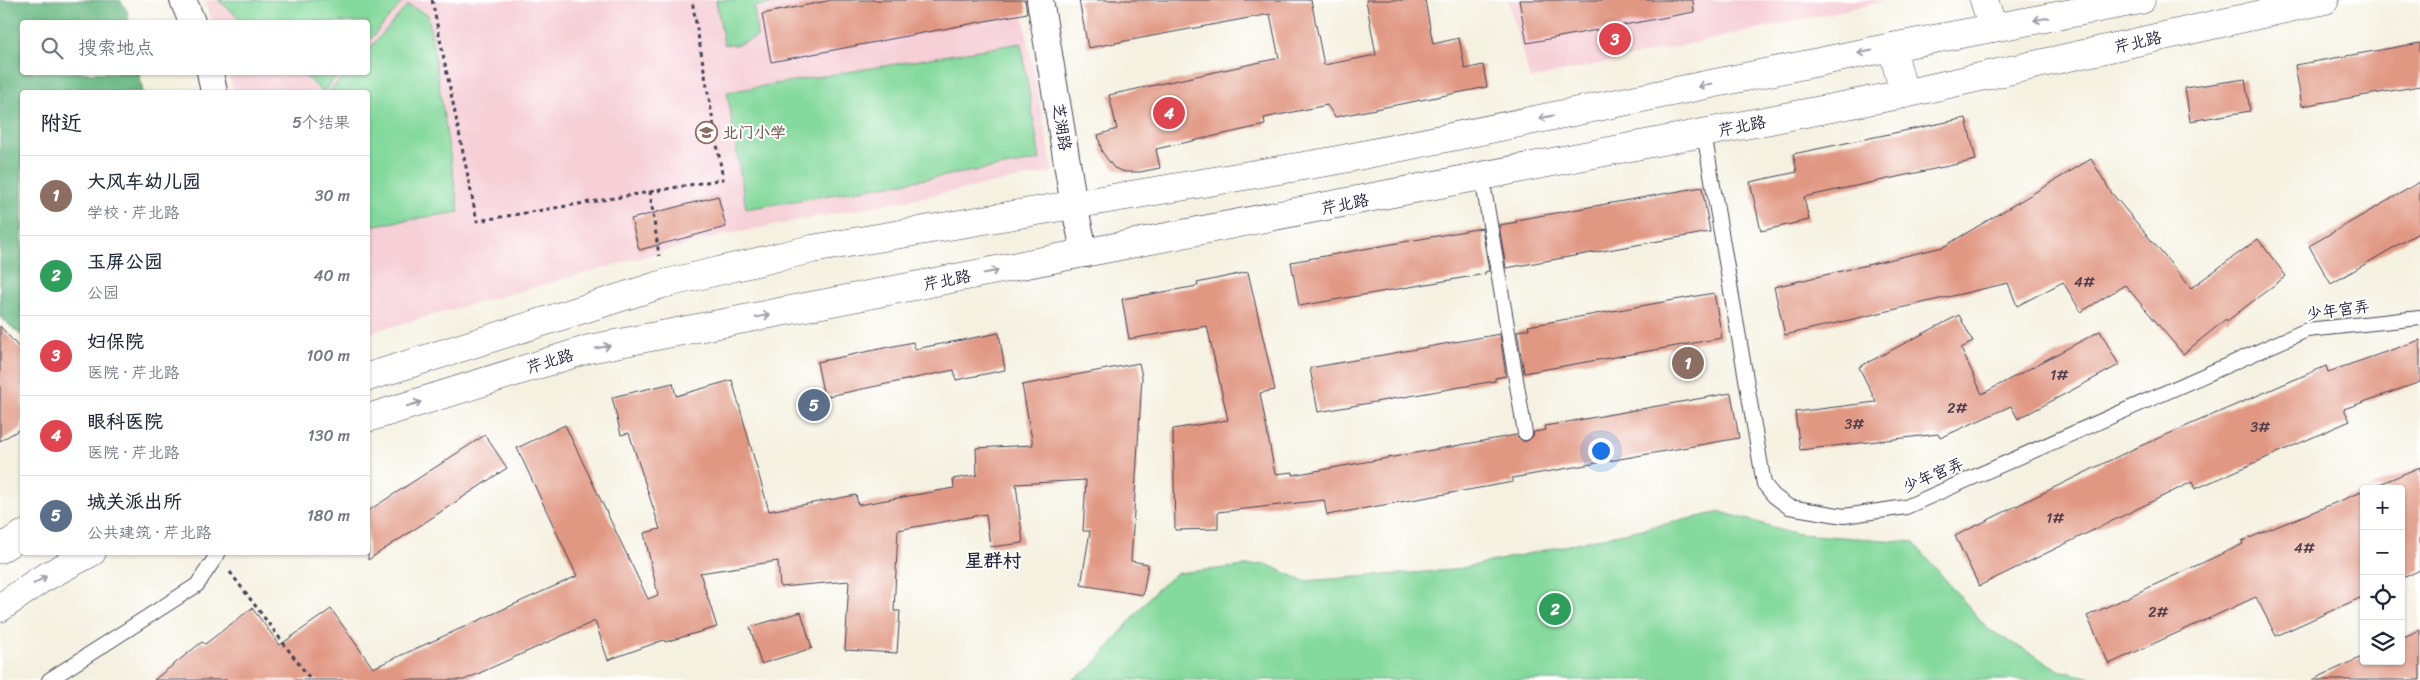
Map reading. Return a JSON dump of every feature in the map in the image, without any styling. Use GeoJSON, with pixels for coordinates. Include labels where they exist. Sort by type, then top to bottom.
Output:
{"type":"FeatureCollection","features":[{"type":"Feature","properties":{"kind":"main road"},"geometry":{"type":"LineString","coordinates":[[1984,0],[1993,28]]}},
{"type":"Feature","properties":{"kind":"main road"},"geometry":{"type":"LineString","coordinates":[[370,376],[663,284],[812,249],[1333,161],[1993,28],[2090,4],[2141,0]]}},
{"type":"Feature","properties":{"kind":"main road","name":"芹北路"},"geometry":{"type":"LineString","coordinates":[[370,417],[589,349],[1904,94],[2325,0]]}},
{"type":"Feature","properties":{"kind":"main road"},"geometry":{"type":"LineString","coordinates":[[1892,47],[1904,94]]}},
{"type":"Feature","properties":{"kind":"main road"},"geometry":{"type":"LineString","coordinates":[[0,549],[20,536]]}},
{"type":"Feature","properties":{"kind":"main road"},"geometry":{"type":"LineString","coordinates":[[0,608],[40,580],[86,555]]}},
{"type":"Feature","properties":{"kind":"street"},"geometry":{"type":"LineString","coordinates":[[183,0],[191,20]]}},
{"type":"Feature","properties":{"kind":"street","name":"芝湖路"},"geometry":{"type":"LineString","coordinates":[[1040,0],[1074,205],[1085,254]]}},
{"type":"Feature","properties":{"kind":"street"},"geometry":{"type":"LineString","coordinates":[[211,75],[214,90]]}},
{"type":"Feature","properties":{"kind":"lane","name":"少年宫弄"},"geometry":{"type":"LineString","coordinates":[[1704,133],[1764,484],[1774,496],[1789,507],[1844,516],[1906,507],[2307,330],[2420,318]]}},
{"type":"Feature","properties":{"kind":"lane"},"geometry":{"type":"LineString","coordinates":[[1482,177],[1525,433]]}},
{"type":"Feature","properties":{"kind":"lane"},"geometry":{"type":"LineString","coordinates":[[49,680],[197,585],[219,555]]}},
{"type":"Feature","properties":{"kind":"path"},"geometry":{"type":"LineString","coordinates":[[432,0],[477,221],[722,179],[692,0]]}},
{"type":"Feature","properties":{"kind":"path"},"geometry":{"type":"LineString","coordinates":[[650,192],[663,284]]}},
{"type":"Feature","properties":{"kind":"path"},"geometry":{"type":"LineString","coordinates":[[219,555],[311,680]]}},
{"type":"Feature","properties":{"kind":"shaded area","name":"北门小学"},"geometry":{"type":"Polygon","coordinates":[[[205,0],[1020,0],[1053,172],[723,235],[370,332],[370,90],[233,90],[229,75],[370,75],[370,20],[211,20],[205,0]]]}},
{"type":"Feature","properties":{"kind":"shaded area"},"geometry":{"type":"Polygon","coordinates":[[[1508,0],[1890,0],[1530,79],[1508,0]]]}},
{"type":"Feature","properties":{"kind":"green space"},"geometry":{"type":"Polygon","coordinates":[[[0,0],[120,0],[127,11],[129,20],[20,20],[20,75],[139,75],[143,90],[20,90],[20,334],[0,317],[0,0]]]}},
{"type":"Feature","properties":{"kind":"green space"},"geometry":{"type":"Polygon","coordinates":[[[218,0],[404,0],[370,40],[370,20],[242,20],[218,0]]]}},
{"type":"Feature","properties":{"kind":"green space"},"geometry":{"type":"Polygon","coordinates":[[[716,0],[791,0],[754,7],[757,37],[736,45],[724,44],[716,0]]]}},
{"type":"Feature","properties":{"kind":"green space"},"geometry":{"type":"Polygon","coordinates":[[[408,5],[428,15],[459,212],[370,226],[370,90],[330,90],[345,75],[370,75],[370,48],[408,5]]]}},
{"type":"Feature","properties":{"kind":"green space"},"geometry":{"type":"Polygon","coordinates":[[[1021,43],[1040,160],[746,209],[727,92],[1021,43]]]}},
{"type":"Feature","properties":{"kind":"green space"},"geometry":{"type":"Polygon","coordinates":[[[303,75],[338,75],[325,90],[321,90],[303,75]]]}},
{"type":"Feature","properties":{"kind":"green space"},"geometry":{"type":"Polygon","coordinates":[[[1721,512],[1798,534],[1913,542],[1988,629],[2061,671],[2102,680],[1072,680],[1091,668],[1154,592],[1177,573],[1266,564],[1304,581],[1453,570],[1721,512]]]}},
{"type":"Feature","properties":{"kind":"building"},"geometry":{"type":"Polygon","coordinates":[[[832,0],[1025,0],[1027,13],[771,62],[762,14],[832,0]]]}},
{"type":"Feature","properties":{"kind":"building"},"geometry":{"type":"Polygon","coordinates":[[[1079,0],[1311,0],[1324,65],[1376,55],[1366,0],[1425,0],[1433,44],[1459,38],[1465,69],[1483,65],[1487,87],[1335,117],[1327,105],[1264,118],[1265,125],[1156,149],[1160,168],[1140,172],[1125,172],[1114,168],[1102,152],[1098,135],[1117,129],[1109,95],[1279,58],[1270,14],[1088,48],[1079,0]]]}},
{"type":"Feature","properties":{"kind":"building"},"geometry":{"type":"Polygon","coordinates":[[[1519,0],[1693,0],[1694,12],[1527,43],[1519,0]]]}},
{"type":"Feature","properties":{"kind":"building"},"geometry":{"type":"Polygon","coordinates":[[[2420,43],[2420,86],[2302,106],[2295,65],[2420,43]]]}},
{"type":"Feature","properties":{"kind":"building"},"geometry":{"type":"Polygon","coordinates":[[[2245,79],[2250,111],[2190,121],[2185,88],[2245,79]]]}},
{"type":"Feature","properties":{"kind":"building"},"geometry":{"type":"Polygon","coordinates":[[[1966,118],[1976,160],[1804,197],[1809,220],[1761,231],[1750,182],[1797,172],[1793,154],[1966,118]]]}},
{"type":"Feature","properties":{"kind":"building"},"geometry":{"type":"Polygon","coordinates":[[[2091,159],[2111,192],[2191,288],[2258,239],[2286,276],[2227,321],[2226,319],[2183,354],[2125,285],[2081,312],[2063,282],[2017,306],[2008,283],[1785,335],[1774,287],[1943,247],[2091,159]]]}},
{"type":"Feature","properties":{"kind":"building"},"geometry":{"type":"Polygon","coordinates":[[[2420,182],[2420,232],[2331,284],[2309,246],[2420,182]]]}},
{"type":"Feature","properties":{"kind":"building"},"geometry":{"type":"Polygon","coordinates":[[[1702,187],[1710,232],[1506,268],[1499,225],[1517,222],[1516,220],[1702,187]]]}},
{"type":"Feature","properties":{"kind":"building"},"geometry":{"type":"Polygon","coordinates":[[[718,196],[726,227],[639,250],[631,219],[718,196]]]}},
{"type":"Feature","properties":{"kind":"building"},"geometry":{"type":"Polygon","coordinates":[[[1482,228],[1489,271],[1485,272],[1485,274],[1299,306],[1291,262],[1482,228]]]}},
{"type":"Feature","properties":{"kind":"building"},"geometry":{"type":"Polygon","coordinates":[[[1248,272],[1275,390],[1260,393],[1275,474],[1293,472],[1293,475],[1516,435],[1522,441],[1527,441],[1533,436],[1534,432],[1546,430],[1545,426],[1731,393],[1739,438],[1512,478],[1513,482],[1327,515],[1324,500],[1218,512],[1218,529],[1175,530],[1173,429],[1228,420],[1207,326],[1129,339],[1122,299],[1198,286],[1197,283],[1248,272]]]}},
{"type":"Feature","properties":{"kind":"building"},"geometry":{"type":"Polygon","coordinates":[[[1714,293],[1722,338],[1524,373],[1517,331],[1529,329],[1528,326],[1714,293]]]}},
{"type":"Feature","properties":{"kind":"building"},"geometry":{"type":"Polygon","coordinates":[[[1959,315],[1973,342],[1961,348],[1982,394],[2100,331],[2119,365],[2018,419],[2011,406],[1940,438],[1938,434],[1800,450],[1795,412],[1876,402],[1859,367],[1959,315]]]}},
{"type":"Feature","properties":{"kind":"building"},"geometry":{"type":"Polygon","coordinates":[[[0,326],[20,349],[20,429],[0,441],[0,326]]]}},
{"type":"Feature","properties":{"kind":"building"},"geometry":{"type":"Polygon","coordinates":[[[999,333],[1005,370],[956,380],[954,370],[824,397],[817,362],[913,342],[915,349],[999,333]]]}},
{"type":"Feature","properties":{"kind":"building"},"geometry":{"type":"Polygon","coordinates":[[[1500,334],[1506,376],[1495,378],[1495,381],[1318,412],[1310,368],[1500,334]]]}},
{"type":"Feature","properties":{"kind":"building"},"geometry":{"type":"Polygon","coordinates":[[[2420,340],[2420,382],[2344,409],[2350,421],[2195,489],[2192,482],[1979,586],[1955,536],[2131,450],[2326,366],[2328,372],[2420,340]]]}},
{"type":"Feature","properties":{"kind":"building"},"geometry":{"type":"Polygon","coordinates":[[[1139,363],[1142,377],[1131,561],[1148,564],[1143,595],[1081,585],[1090,531],[1083,531],[1086,480],[1016,484],[1023,543],[990,547],[986,514],[898,530],[894,611],[900,611],[897,653],[845,650],[849,581],[780,587],[778,561],[700,573],[717,627],[665,642],[664,640],[608,660],[595,621],[464,680],[154,680],[202,642],[205,644],[252,608],[280,645],[331,609],[373,668],[577,576],[517,448],[565,425],[648,599],[658,595],[644,533],[660,529],[629,433],[621,435],[612,397],[673,383],[676,396],[732,380],[769,511],[856,495],[858,505],[954,488],[953,479],[977,475],[976,448],[1033,445],[1022,385],[1139,363]]]}},
{"type":"Feature","properties":{"kind":"building"},"geometry":{"type":"Polygon","coordinates":[[[485,435],[507,468],[368,560],[368,555],[370,555],[370,510],[485,435]]]}},
{"type":"Feature","properties":{"kind":"building"},"geometry":{"type":"Polygon","coordinates":[[[2420,467],[2420,570],[2405,577],[2405,485],[2377,485],[2420,467]]]}},
{"type":"Feature","properties":{"kind":"building"},"geometry":{"type":"Polygon","coordinates":[[[2360,493],[2360,598],[2276,636],[2256,597],[2109,664],[2087,616],[2243,544],[2242,541],[2360,493]]]}},
{"type":"Feature","properties":{"kind":"building"},"geometry":{"type":"Polygon","coordinates":[[[801,612],[812,648],[761,664],[750,627],[801,612]]]}},
{"type":"Feature","properties":{"kind":"building"},"geometry":{"type":"Polygon","coordinates":[[[2420,630],[2420,680],[2312,680],[2360,658],[2360,665],[2405,665],[2405,636],[2420,630]]]}},
{"type":"Feature","properties":{"kind":"place","name":"妇保院"},"geometry":{"type":"Point","coordinates":[1615,39]}},
{"type":"Feature","properties":{"kind":"place","name":"眼科医院"},"geometry":{"type":"Point","coordinates":[1169,113]}},
{"type":"Feature","properties":{"kind":"place","name":"北门小学"},"geometry":{"type":"Point","coordinates":[706,132]}},
{"type":"Feature","properties":{"kind":"place","name":"大风车幼儿园"},"geometry":{"type":"Point","coordinates":[1688,363]}},
{"type":"Feature","properties":{"kind":"place","name":"城关派出所"},"geometry":{"type":"Point","coordinates":[814,405]}},
{"type":"Feature","properties":{"kind":"place","name":"玉屏公园"},"geometry":{"type":"Point","coordinates":[1555,609]}},
{"type":"Feature","properties":{"kind":"district","name":"星群村"},"geometry":{"type":"Point","coordinates":[993,560]}}]}
